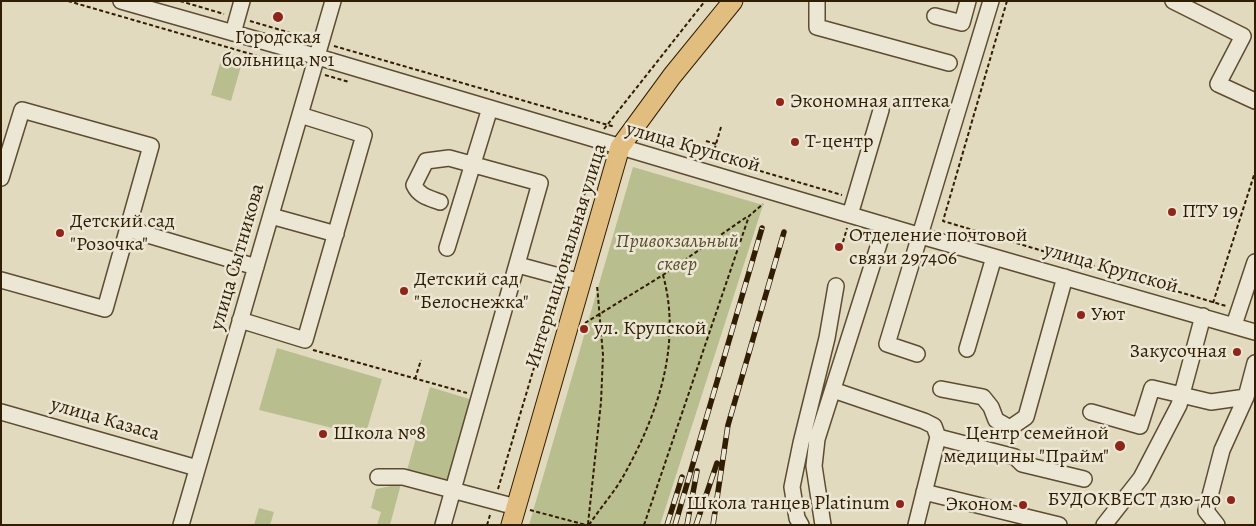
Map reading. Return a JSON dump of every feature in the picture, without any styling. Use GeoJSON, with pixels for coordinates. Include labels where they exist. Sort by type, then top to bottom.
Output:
{"type":"FeatureCollection","features":[{"type":"Feature","properties":{"kind":"main road","name":"Интернациональная улица"},"geometry":{"type":"LineString","coordinates":[[519,514],[589,280],[618,154],[672,76],[732,1]]}},
{"type":"Feature","properties":{"kind":"street","name":"улица Крупской"},"geometry":{"type":"LineString","coordinates":[[121,1],[490,108],[618,154],[849,220],[885,225],[1255,332]]}},
{"type":"Feature","properties":{"kind":"street"},"geometry":{"type":"LineString","coordinates":[[233,33],[242,1]]}},
{"type":"Feature","properties":{"kind":"street","name":"улица Сытникова"},"geometry":{"type":"LineString","coordinates":[[181,525],[333,1]]}},
{"type":"Feature","properties":{"kind":"street"},"geometry":{"type":"LineString","coordinates":[[817,1],[817,27],[949,63]]}},
{"type":"Feature","properties":{"kind":"street"},"geometry":{"type":"LineString","coordinates":[[935,16],[962,23],[968,1]]}},
{"type":"Feature","properties":{"kind":"street"},"geometry":{"type":"LineString","coordinates":[[917,354],[887,344],[992,1]]}},
{"type":"Feature","properties":{"kind":"street"},"geometry":{"type":"LineString","coordinates":[[1174,1],[1243,36],[1218,84],[1255,101]]}},
{"type":"Feature","properties":{"kind":"street"},"geometry":{"type":"LineString","coordinates":[[447,248],[490,108]]}},
{"type":"Feature","properties":{"kind":"street"},"geometry":{"type":"LineString","coordinates":[[1,178],[22,110],[151,146],[105,309],[1,280]]}},
{"type":"Feature","properties":{"kind":"street"},"geometry":{"type":"LineString","coordinates":[[849,220],[881,110]]}},
{"type":"Feature","properties":{"kind":"street"},"geometry":{"type":"LineString","coordinates":[[240,320],[305,340],[364,135],[300,116]]}},
{"type":"Feature","properties":{"kind":"street"},"geometry":{"type":"LineString","coordinates":[[440,202],[425,197],[417,191],[414,185],[426,161],[449,158],[540,183],[443,525]]}},
{"type":"Feature","properties":{"kind":"street"},"geometry":{"type":"LineString","coordinates":[[271,216],[336,234]]}},
{"type":"Feature","properties":{"kind":"street"},"geometry":{"type":"LineString","coordinates":[[823,525],[814,466],[817,439],[885,225]]}},
{"type":"Feature","properties":{"kind":"street"},"geometry":{"type":"LineString","coordinates":[[128,229],[256,267]]}},
{"type":"Feature","properties":{"kind":"street"},"geometry":{"type":"LineString","coordinates":[[967,349],[994,257]]}},
{"type":"Feature","properties":{"kind":"street"},"geometry":{"type":"LineString","coordinates":[[1234,325],[1255,262]]}},
{"type":"Feature","properties":{"kind":"street"},"geometry":{"type":"LineString","coordinates":[[518,265],[589,280]]}},
{"type":"Feature","properties":{"kind":"street"},"geometry":{"type":"LineString","coordinates":[[941,388],[983,398],[991,407],[996,420],[1010,428],[1026,417],[1065,276]]}},
{"type":"Feature","properties":{"kind":"street"},"geometry":{"type":"LineString","coordinates":[[801,525],[797,518],[792,487],[827,338],[836,286]]}},
{"type":"Feature","properties":{"kind":"street"},"geometry":{"type":"LineString","coordinates":[[1104,525],[1141,478],[1179,404],[1206,317]]}},
{"type":"Feature","properties":{"kind":"street"},"geometry":{"type":"LineString","coordinates":[[1217,525],[1206,511],[1222,450],[1246,397],[1255,363]]}},
{"type":"Feature","properties":{"kind":"street"},"geometry":{"type":"LineString","coordinates":[[1091,412],[1140,426],[1152,388],[1211,402],[1246,397]]}},
{"type":"Feature","properties":{"kind":"street"},"geometry":{"type":"LineString","coordinates":[[833,390],[924,420],[934,426],[938,437],[916,525]]}},
{"type":"Feature","properties":{"kind":"street","name":"улица Казаса"},"geometry":{"type":"LineString","coordinates":[[1,412],[198,468]]}},
{"type":"Feature","properties":{"kind":"street"},"geometry":{"type":"LineString","coordinates":[[938,437],[1015,457],[1022,464],[1084,479]]}},
{"type":"Feature","properties":{"kind":"street"},"geometry":{"type":"LineString","coordinates":[[378,477],[403,476],[453,489],[519,514]]}},
{"type":"Feature","properties":{"kind":"street"},"geometry":{"type":"LineString","coordinates":[[924,492],[1002,518],[1053,524]]}},
{"type":"Feature","properties":{"kind":"path"},"geometry":{"type":"LineString","coordinates":[[68,1],[352,83]]}},
{"type":"Feature","properties":{"kind":"path"},"geometry":{"type":"LineString","coordinates":[[1007,1],[944,221],[1239,310]]}},
{"type":"Feature","properties":{"kind":"path"},"geometry":{"type":"LineString","coordinates":[[721,127],[714,155],[719,159],[854,198]]}},
{"type":"Feature","properties":{"kind":"path"},"geometry":{"type":"LineString","coordinates":[[706,141],[716,144]]}},
{"type":"Feature","properties":{"kind":"path"},"geometry":{"type":"LineString","coordinates":[[590,153],[618,154]]}},
{"type":"Feature","properties":{"kind":"path"},"geometry":{"type":"LineString","coordinates":[[1206,317],[1213,302],[1255,172]]}},
{"type":"Feature","properties":{"kind":"path"},"geometry":{"type":"LineString","coordinates":[[583,324],[663,275],[749,216],[765,202]]}},
{"type":"Feature","properties":{"kind":"path"},"geometry":{"type":"LineString","coordinates":[[644,525],[749,216]]}},
{"type":"Feature","properties":{"kind":"path"},"geometry":{"type":"LineString","coordinates":[[843,242],[849,220]]}},
{"type":"Feature","properties":{"kind":"path"},"geometry":{"type":"LineString","coordinates":[[587,525],[624,475],[657,402],[665,378],[672,323],[670,298],[663,275]]}},
{"type":"Feature","properties":{"kind":"path"},"geometry":{"type":"LineString","coordinates":[[587,525],[601,402],[603,355],[600,315],[589,280]]}},
{"type":"Feature","properties":{"kind":"path"},"geometry":{"type":"LineString","coordinates":[[305,348],[480,397]]}},
{"type":"Feature","properties":{"kind":"path"},"geometry":{"type":"LineString","coordinates":[[415,379],[421,360]]}},
{"type":"Feature","properties":{"kind":"path"},"geometry":{"type":"LineString","coordinates":[[519,514],[587,525]]}},
{"type":"Feature","properties":{"kind":"green space"},"geometry":{"type":"Polygon","coordinates":[[[223,53],[243,59],[231,101],[211,95],[223,53]]]}},
{"type":"Feature","properties":{"kind":"green space","name":"Привокзальный сквер"},"geometry":{"type":"Polygon","coordinates":[[[633,167],[763,205],[660,525],[529,525],[633,167]]]}},
{"type":"Feature","properties":{"kind":"green space"},"geometry":{"type":"Polygon","coordinates":[[[277,348],[382,379],[365,436],[259,410],[277,348]]]}},
{"type":"Feature","properties":{"kind":"green space"},"geometry":{"type":"Polygon","coordinates":[[[430,387],[476,401],[451,485],[406,474],[430,387]]]}},
{"type":"Feature","properties":{"kind":"green space"},"geometry":{"type":"Polygon","coordinates":[[[401,484],[390,525],[377,525],[381,512],[371,508],[376,489],[401,484]]]}},
{"type":"Feature","properties":{"kind":"green space"},"geometry":{"type":"Polygon","coordinates":[[[259,508],[274,512],[270,525],[254,525],[259,508]]]}},
{"type":"Feature","properties":{"kind":"railway"},"geometry":{"type":"LineString","coordinates":[[675,525],[762,228]]}},
{"type":"Feature","properties":{"kind":"railway"},"geometry":{"type":"LineString","coordinates":[[713,525],[728,425],[784,232]]}},
{"type":"Feature","properties":{"kind":"railway"},"geometry":{"type":"LineString","coordinates":[[696,525],[717,463]]}},
{"type":"Feature","properties":{"kind":"railway"},"geometry":{"type":"LineString","coordinates":[[687,525],[697,471]]}},
{"type":"Feature","properties":{"kind":"railway"},"geometry":{"type":"LineString","coordinates":[[667,525],[682,477]]}},
{"type":"Feature","properties":{"kind":"place","name":"Городская больница №1"},"geometry":{"type":"Point","coordinates":[278,17]}},
{"type":"Feature","properties":{"kind":"place","name":"Экономная аптека"},"geometry":{"type":"Point","coordinates":[780,102]}},
{"type":"Feature","properties":{"kind":"place","name":"Т-центр"},"geometry":{"type":"Point","coordinates":[795,142]}},
{"type":"Feature","properties":{"kind":"place","name":"ПТУ 19"},"geometry":{"type":"Point","coordinates":[1172,212]}},
{"type":"Feature","properties":{"kind":"place","name":"Детский сад \"Розочка\""},"geometry":{"type":"Point","coordinates":[60,233]}},
{"type":"Feature","properties":{"kind":"place","name":"Отделение почтовой связи 297406"},"geometry":{"type":"Point","coordinates":[839,247]}},
{"type":"Feature","properties":{"kind":"place","name":"Детский сад \"Белоснежка\""},"geometry":{"type":"Point","coordinates":[404,291]}},
{"type":"Feature","properties":{"kind":"place","name":"Уют"},"geometry":{"type":"Point","coordinates":[1081,315]}},
{"type":"Feature","properties":{"kind":"place","name":"ул. Крупской"},"geometry":{"type":"Point","coordinates":[584,329]}},
{"type":"Feature","properties":{"kind":"place","name":"Закусочная"},"geometry":{"type":"Point","coordinates":[1237,352]}},
{"type":"Feature","properties":{"kind":"place","name":"Школа №8"},"geometry":{"type":"Point","coordinates":[323,434]}},
{"type":"Feature","properties":{"kind":"place","name":"Центр семейной медицины \"Прайм\""},"geometry":{"type":"Point","coordinates":[1120,446]}},
{"type":"Feature","properties":{"kind":"place","name":"БУДОКВЕСТ дзю-до"},"geometry":{"type":"Point","coordinates":[1231,500]}},
{"type":"Feature","properties":{"kind":"place","name":"Школа танцев Platinum"},"geometry":{"type":"Point","coordinates":[900,504]}},
{"type":"Feature","properties":{"kind":"place","name":"Эконом"},"geometry":{"type":"Point","coordinates":[1023,505]}}]}
